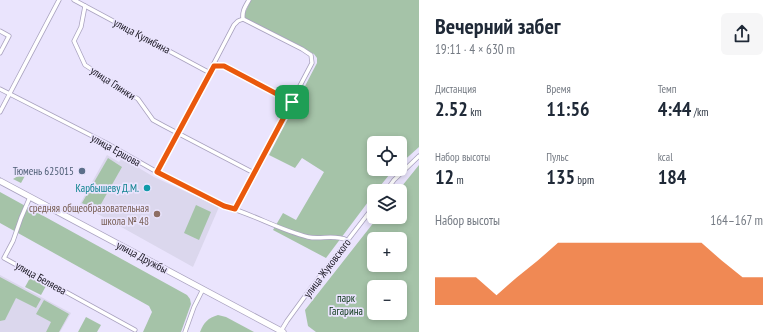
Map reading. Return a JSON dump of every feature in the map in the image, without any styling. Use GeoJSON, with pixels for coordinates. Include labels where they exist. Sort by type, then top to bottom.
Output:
{"type":"FeatureCollection","features":[{"type":"Feature","properties":{"kind":"main road","name":"улица Дружбы"},"geometry":{"type":"LineString","coordinates":[[0,181],[282,332]]}},
{"type":"Feature","properties":{"kind":"street"},"geometry":{"type":"LineString","coordinates":[[0,112],[59,0]]}},
{"type":"Feature","properties":{"kind":"street","name":"улица Кулибина"},"geometry":{"type":"LineString","coordinates":[[74,0],[210,72]]}},
{"type":"Feature","properties":{"kind":"street"},"geometry":{"type":"LineString","coordinates":[[243,19],[242,14],[249,0]]}},
{"type":"Feature","properties":{"kind":"street","name":"улица Глинки"},"geometry":{"type":"LineString","coordinates":[[85,6],[81,27],[74,41],[85,65],[138,99],[153,120],[254,173]]}},
{"type":"Feature","properties":{"kind":"street"},"geometry":{"type":"LineString","coordinates":[[235,209],[312,63],[311,55],[302,49],[243,19]]}},
{"type":"Feature","properties":{"kind":"street"},"geometry":{"type":"LineString","coordinates":[[157,172],[214,66],[234,25],[243,19]]}},
{"type":"Feature","properties":{"kind":"street"},"geometry":{"type":"LineString","coordinates":[[0,31],[9,36],[0,53]]}},
{"type":"Feature","properties":{"kind":"street"},"geometry":{"type":"LineString","coordinates":[[214,66],[224,66],[292,102]]}},
{"type":"Feature","properties":{"kind":"street","name":"улица Ершова"},"geometry":{"type":"LineString","coordinates":[[0,89],[224,206],[310,237],[340,236],[347,240]]}},
{"type":"Feature","properties":{"kind":"street"},"geometry":{"type":"LineString","coordinates":[[391,184],[419,156]]}},
{"type":"Feature","properties":{"kind":"street","name":"улица Беляева"},"geometry":{"type":"LineString","coordinates":[[30,197],[13,241],[4,258],[135,330]]}},
{"type":"Feature","properties":{"kind":"street","name":"улица Жуковского"},"geometry":{"type":"LineString","coordinates":[[282,332],[287,321],[367,215]]}},
{"type":"Feature","properties":{"kind":"street"},"geometry":{"type":"LineString","coordinates":[[184,332],[203,289]]}},
{"type":"Feature","properties":{"kind":"shaded area","name":"средняя общеобразовательная школа № 48"},"geometry":{"type":"Polygon","coordinates":[[[107,155],[119,162],[122,158],[154,177],[219,207],[193,267],[80,204],[107,155]]]}},
{"type":"Feature","properties":{"kind":"shaded area"},"geometry":{"type":"Polygon","coordinates":[[[0,275],[71,313],[60,332],[0,332],[0,275]]]}},
{"type":"Feature","properties":{"kind":"green space"},"geometry":{"type":"Polygon","coordinates":[[[251,0],[419,0],[419,147],[407,158],[407,136],[367,136],[367,176],[388,176],[382,184],[367,184],[367,203],[326,258],[273,230],[283,213],[296,220],[324,172],[302,158],[295,168],[269,155],[317,63],[317,58],[314,54],[245,19],[244,15],[251,0]]]}},
{"type":"Feature","properties":{"kind":"green space"},"geometry":{"type":"Polygon","coordinates":[[[108,158],[122,167],[97,211],[82,203],[108,158]]]}},
{"type":"Feature","properties":{"kind":"green space","name":"парк Гагарина"},"geometry":{"type":"Polygon","coordinates":[[[419,165],[419,332],[316,332],[308,326],[305,310],[373,224],[407,224],[407,184],[404,184],[419,165]]]}},
{"type":"Feature","properties":{"kind":"green space"},"geometry":{"type":"Polygon","coordinates":[[[18,169],[26,174],[21,183],[13,179],[18,176],[18,169]]]}},
{"type":"Feature","properties":{"kind":"green space"},"geometry":{"type":"Polygon","coordinates":[[[0,192],[187,295],[191,304],[181,332],[143,332],[152,312],[149,306],[0,223],[0,192]]]}},
{"type":"Feature","properties":{"kind":"green space"},"geometry":{"type":"Polygon","coordinates":[[[196,205],[211,212],[199,240],[184,233],[196,205]]]}},
{"type":"Feature","properties":{"kind":"green space"},"geometry":{"type":"Polygon","coordinates":[[[0,277],[41,299],[36,308],[16,298],[5,320],[0,321],[0,277]]]}},
{"type":"Feature","properties":{"kind":"green space"},"geometry":{"type":"Polygon","coordinates":[[[30,278],[46,286],[41,295],[25,287],[30,278]]]}},
{"type":"Feature","properties":{"kind":"green space"},"geometry":{"type":"Polygon","coordinates":[[[44,300],[69,314],[59,332],[46,332],[51,322],[36,314],[44,300]]]}},
{"type":"Feature","properties":{"kind":"green space"},"geometry":{"type":"Polygon","coordinates":[[[218,315],[226,317],[254,332],[200,332],[207,321],[218,315]]]}},
{"type":"Feature","properties":{"kind":"green space"},"geometry":{"type":"Polygon","coordinates":[[[86,317],[101,325],[97,332],[78,332],[86,317]]]}},
{"type":"Feature","properties":{"kind":"place","name":"Тюмень 625015"},"geometry":{"type":"Point","coordinates":[82,171]}},
{"type":"Feature","properties":{"kind":"place","name":"Карбышеву Д.М."},"geometry":{"type":"Point","coordinates":[147,188]}},
{"type":"Feature","properties":{"kind":"place","name":"средняя общеобразовательная школа № 48"},"geometry":{"type":"Point","coordinates":[157,214]}},
{"type":"Feature","properties":{"kind":"route"},"geometry":{"type":"LineString","coordinates":[[214,66],[224,66],[292,102],[235,209],[224,206],[157,172],[214,66]]}}]}
